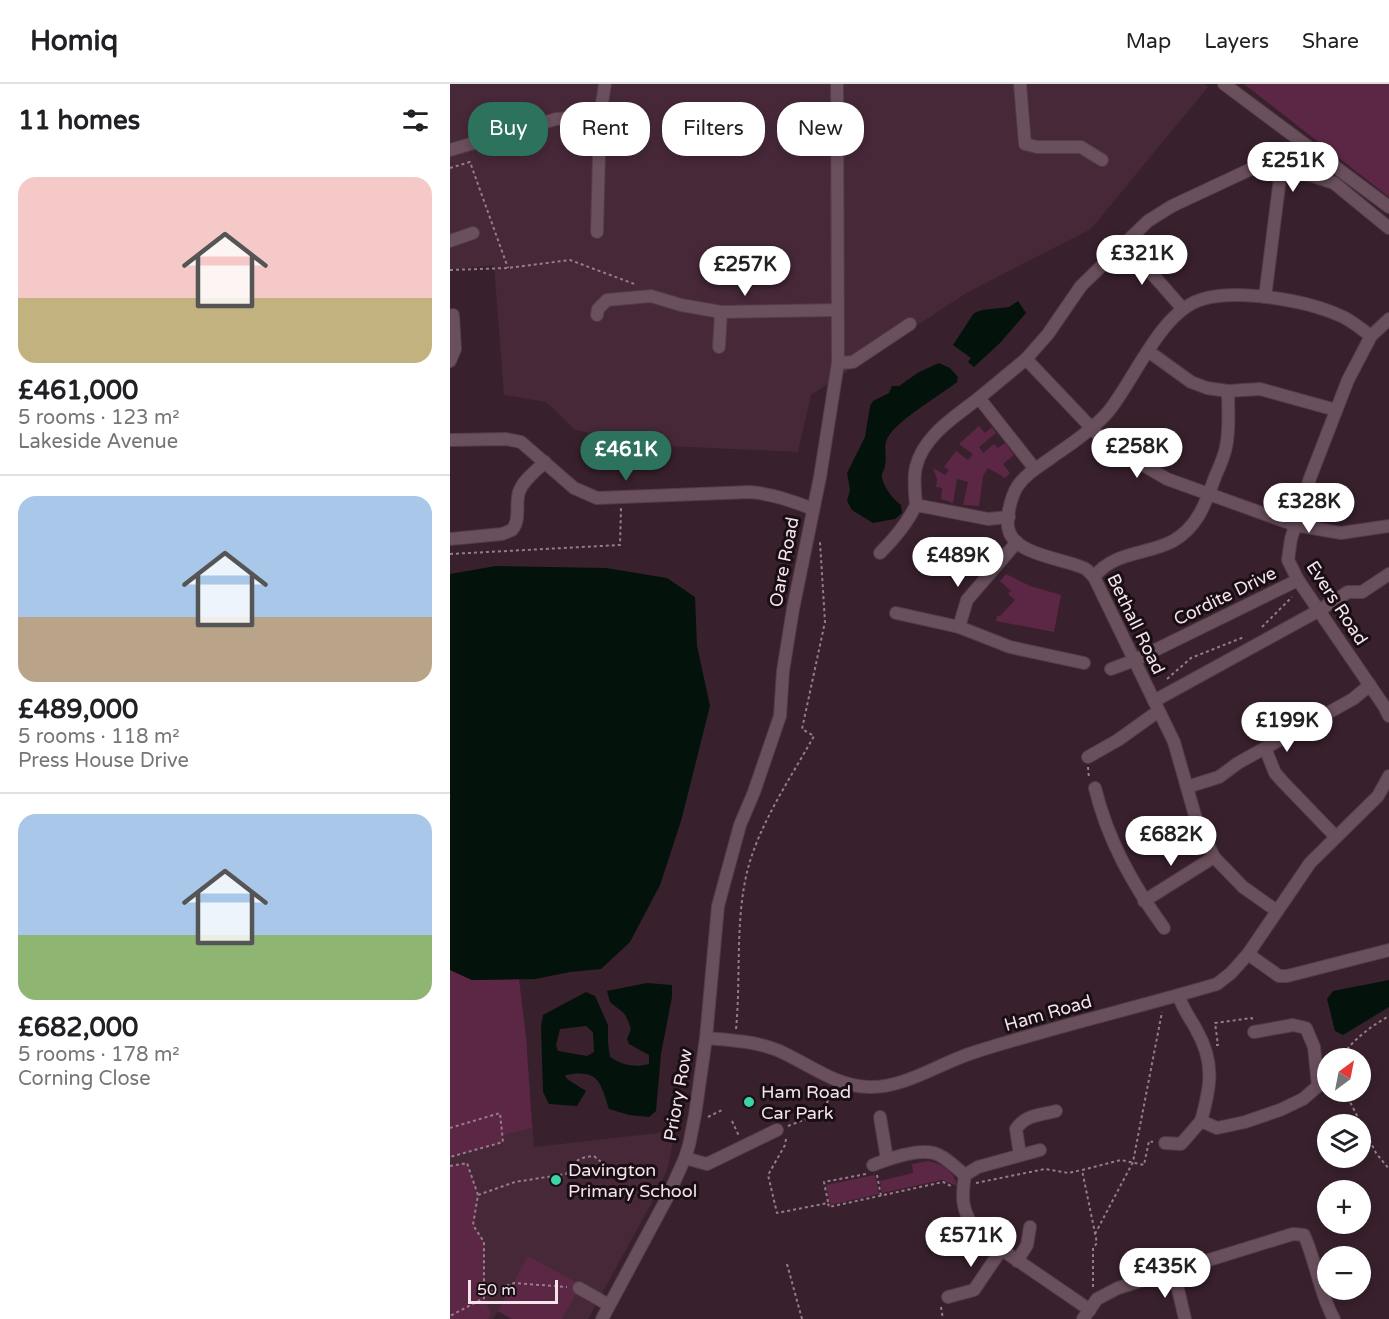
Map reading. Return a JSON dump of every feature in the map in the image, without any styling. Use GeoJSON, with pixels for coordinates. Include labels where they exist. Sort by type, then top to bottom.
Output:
{"type":"FeatureCollection","features":[{"type":"Feature","properties":{"kind":"street"},"geometry":{"type":"LineString","coordinates":[[602,102],[605,84]]}},
{"type":"Feature","properties":{"kind":"street","name":"Oare Road"},"geometry":{"type":"LineString","coordinates":[[706,1038],[718,906],[740,825],[780,716],[783,671],[793,609],[838,363],[837,84]]}},
{"type":"Feature","properties":{"kind":"street"},"geometry":{"type":"LineString","coordinates":[[1020,84],[1025,144],[1037,147],[1081,147],[1102,160]]}},
{"type":"Feature","properties":{"kind":"street"},"geometry":{"type":"LineString","coordinates":[[1224,84],[1389,207]]}},
{"type":"Feature","properties":{"kind":"street"},"geometry":{"type":"LineString","coordinates":[[450,150],[560,119]]}},
{"type":"Feature","properties":{"kind":"street"},"geometry":{"type":"LineString","coordinates":[[597,232],[599,156]]}},
{"type":"Feature","properties":{"kind":"street"},"geometry":{"type":"LineString","coordinates":[[880,553],[910,519],[916,505],[914,487],[916,466],[924,447],[939,429],[1026,359],[1048,334],[1081,286],[1148,221],[1172,206],[1251,169],[1281,170],[1334,183],[1389,228]]}},
{"type":"Feature","properties":{"kind":"street"},"geometry":{"type":"LineString","coordinates":[[1264,297],[1281,170]]}},
{"type":"Feature","properties":{"kind":"street"},"geometry":{"type":"LineString","coordinates":[[450,241],[473,233]]}},
{"type":"Feature","properties":{"kind":"street"},"geometry":{"type":"LineString","coordinates":[[1125,243],[1183,309]]}},
{"type":"Feature","properties":{"kind":"street"},"geometry":{"type":"LineString","coordinates":[[959,627],[967,600],[1017,542],[1009,531],[1009,517],[1010,502],[1017,487],[1029,473],[1108,412],[1167,324],[1183,309],[1201,299],[1233,294],[1264,297],[1314,306],[1343,316],[1371,336]]}},
{"type":"Feature","properties":{"kind":"street"},"geometry":{"type":"LineString","coordinates":[[597,315],[598,309],[607,300],[651,296],[681,305],[721,312],[837,310]]}},
{"type":"Feature","properties":{"kind":"street"},"geometry":{"type":"LineString","coordinates":[[719,346],[721,312]]}},
{"type":"Feature","properties":{"kind":"street"},"geometry":{"type":"LineString","coordinates":[[450,361],[455,349],[453,315]]}},
{"type":"Feature","properties":{"kind":"street","name":"Evers Road"},"geometry":{"type":"LineString","coordinates":[[1389,319],[1371,336],[1348,380],[1310,478],[1295,525],[1288,560],[1318,611],[1389,716]]}},
{"type":"Feature","properties":{"kind":"street"},"geometry":{"type":"LineString","coordinates":[[838,363],[853,362],[910,324]]}},
{"type":"Feature","properties":{"kind":"street"},"geometry":{"type":"LineString","coordinates":[[1148,351],[1191,382],[1207,388],[1228,391],[1260,389],[1336,410]]}},
{"type":"Feature","properties":{"kind":"street"},"geometry":{"type":"LineString","coordinates":[[1026,359],[1113,447],[1167,479],[1295,525],[1341,533],[1389,526]]}},
{"type":"Feature","properties":{"kind":"street"},"geometry":{"type":"LineString","coordinates":[[1095,577],[1100,569],[1124,556],[1172,541],[1190,528],[1199,517],[1226,448],[1229,425],[1228,391]]}},
{"type":"Feature","properties":{"kind":"street"},"geometry":{"type":"LineString","coordinates":[[979,398],[1035,469]]}},
{"type":"Feature","properties":{"kind":"street"},"geometry":{"type":"LineString","coordinates":[[450,440],[515,440],[527,446],[582,492],[597,498],[750,492],[767,493],[813,509]]}},
{"type":"Feature","properties":{"kind":"street"},"geometry":{"type":"LineString","coordinates":[[450,538],[502,534],[512,530],[517,521],[518,494],[521,487],[545,462]]}},
{"type":"Feature","properties":{"kind":"street"},"geometry":{"type":"LineString","coordinates":[[916,505],[988,519],[1009,517]]}},
{"type":"Feature","properties":{"kind":"street","name":"Bethall Road"},"geometry":{"type":"LineString","coordinates":[[1017,542],[1053,560],[1086,568],[1095,577],[1174,742],[1196,819],[1214,856],[1243,887],[1277,911]]}},
{"type":"Feature","properties":{"kind":"street"},"geometry":{"type":"LineString","coordinates":[[1154,701],[1318,611],[1348,592],[1362,592],[1389,574]]}},
{"type":"Feature","properties":{"kind":"street","name":"Cordite Drive"},"geometry":{"type":"LineString","coordinates":[[1111,669],[1135,660],[1298,580]]}},
{"type":"Feature","properties":{"kind":"street"},"geometry":{"type":"LineString","coordinates":[[896,613],[959,627],[1010,647],[1084,663]]}},
{"type":"Feature","properties":{"kind":"street"},"geometry":{"type":"LineString","coordinates":[[1187,787],[1219,777],[1238,763],[1353,699],[1370,685]]}},
{"type":"Feature","properties":{"kind":"street"},"geometry":{"type":"LineString","coordinates":[[1088,757],[1154,715]]}},
{"type":"Feature","properties":{"kind":"street"},"geometry":{"type":"LineString","coordinates":[[1265,748],[1275,773],[1336,837]]}},
{"type":"Feature","properties":{"kind":"street"},"geometry":{"type":"LineString","coordinates":[[1389,776],[1378,796],[1310,863],[1248,954],[1280,976],[1287,976],[1389,950]]}},
{"type":"Feature","properties":{"kind":"street"},"geometry":{"type":"LineString","coordinates":[[1095,788],[1107,830],[1128,874],[1164,928]]}},
{"type":"Feature","properties":{"kind":"street"},"geometry":{"type":"LineString","coordinates":[[1144,901],[1214,856]]}},
{"type":"Feature","properties":{"kind":"street","name":"Ham Road"},"geometry":{"type":"LineString","coordinates":[[706,1038],[764,1046],[779,1051],[835,1080],[871,1087],[905,1081],[970,1054],[1217,984],[1231,973],[1248,954]]}},
{"type":"Feature","properties":{"kind":"street"},"geometry":{"type":"LineString","coordinates":[[1164,1143],[1182,1144],[1201,1121],[1208,1099],[1211,1071],[1208,1053],[1200,1035],[1181,1005],[1179,996]]}},
{"type":"Feature","properties":{"kind":"street"},"geometry":{"type":"LineString","coordinates":[[1201,1121],[1217,1128],[1245,1122],[1303,1099],[1318,1086],[1314,1047],[1306,1028],[1293,1025],[1254,1032]]}},
{"type":"Feature","properties":{"kind":"street","name":"Priory Row"},"geometry":{"type":"LineString","coordinates":[[602,1319],[667,1198],[685,1158],[693,1129],[706,1038]]}},
{"type":"Feature","properties":{"kind":"street"},"geometry":{"type":"LineString","coordinates":[[1020,1155],[1016,1129],[1019,1124],[1028,1117],[1056,1111]]}},
{"type":"Feature","properties":{"kind":"street"},"geometry":{"type":"LineString","coordinates":[[880,1117],[887,1160]]}},
{"type":"Feature","properties":{"kind":"street"},"geometry":{"type":"LineString","coordinates":[[685,1158],[707,1164],[780,1129]]}},
{"type":"Feature","properties":{"kind":"street"},"geometry":{"type":"LineString","coordinates":[[1040,1150],[978,1167],[964,1181],[963,1196],[966,1215],[976,1232],[1086,1314],[1097,1299],[1118,1288],[1293,1234],[1304,1235],[1311,1250],[1328,1309],[1334,1319]]}},
{"type":"Feature","properties":{"kind":"street"},"geometry":{"type":"LineString","coordinates":[[875,1169],[887,1160],[915,1154],[934,1153],[947,1160],[964,1181]]}},
{"type":"Feature","properties":{"kind":"street"},"geometry":{"type":"LineString","coordinates":[[1017,1261],[1027,1245],[1030,1227]]}},
{"type":"Feature","properties":{"kind":"street"},"geometry":{"type":"LineString","coordinates":[[948,1297],[974,1290],[1001,1250]]}},
{"type":"Feature","properties":{"kind":"street"},"geometry":{"type":"LineString","coordinates":[[1174,1272],[1185,1319]]}},
{"type":"Feature","properties":{"kind":"street"},"geometry":{"type":"LineString","coordinates":[[579,1288],[609,1305]]}},
{"type":"Feature","properties":{"kind":"path"},"geometry":{"type":"LineString","coordinates":[[450,168],[470,162],[508,268]]}},
{"type":"Feature","properties":{"kind":"path"},"geometry":{"type":"LineString","coordinates":[[450,270],[508,268],[570,260],[643,287],[651,296]]}},
{"type":"Feature","properties":{"kind":"path"},"geometry":{"type":"LineString","coordinates":[[450,554],[620,545],[621,498]]}},
{"type":"Feature","properties":{"kind":"path"},"geometry":{"type":"LineString","coordinates":[[735,1041],[742,902],[747,872],[763,829],[814,736],[802,729],[825,622],[820,536],[808,533]]}},
{"type":"Feature","properties":{"kind":"path"},"geometry":{"type":"LineString","coordinates":[[1260,629],[1293,597]]}},
{"type":"Feature","properties":{"kind":"path"},"geometry":{"type":"LineString","coordinates":[[1166,680],[1191,658],[1250,635]]}},
{"type":"Feature","properties":{"kind":"path"},"geometry":{"type":"LineString","coordinates":[[1088,757],[1090,786],[1095,788]]}},
{"type":"Feature","properties":{"kind":"path"},"geometry":{"type":"LineString","coordinates":[[1095,1234],[1132,1162],[1163,999]]}},
{"type":"Feature","properties":{"kind":"path"},"geometry":{"type":"LineString","coordinates":[[1348,1048],[1377,1023],[1389,1016]]}},
{"type":"Feature","properties":{"kind":"path"},"geometry":{"type":"LineString","coordinates":[[1213,1045],[1218,1044],[1215,1023],[1252,1018],[1254,1032]]}},
{"type":"Feature","properties":{"kind":"path"},"geometry":{"type":"LineString","coordinates":[[828,1203],[777,1213],[768,1175],[785,1145],[780,1129],[824,1112],[835,1080]]}},
{"type":"Feature","properties":{"kind":"path"},"geometry":{"type":"LineString","coordinates":[[1350,1102],[1376,1153],[1389,1169]]}},
{"type":"Feature","properties":{"kind":"path"},"geometry":{"type":"LineString","coordinates":[[450,1128],[500,1113],[503,1142],[450,1157]]}},
{"type":"Feature","properties":{"kind":"path"},"geometry":{"type":"LineString","coordinates":[[881,1196],[875,1169],[824,1182],[829,1207],[881,1196],[943,1182],[957,1188],[964,1181],[1045,1169],[1068,1173],[1120,1160],[1144,1165],[1149,1141],[1164,1143]]}},
{"type":"Feature","properties":{"kind":"path"},"geometry":{"type":"LineString","coordinates":[[478,1195],[516,1182],[567,1174],[574,1162],[582,1157],[594,1156],[612,1168],[642,1165]]}},
{"type":"Feature","properties":{"kind":"path"},"geometry":{"type":"LineString","coordinates":[[450,1166],[467,1163],[478,1195],[473,1225],[484,1242],[484,1299],[450,1316]]}},
{"type":"Feature","properties":{"kind":"path"},"geometry":{"type":"LineString","coordinates":[[1082,1170],[1097,1243],[1093,1248],[1094,1292],[1097,1299]]}},
{"type":"Feature","properties":{"kind":"path"},"geometry":{"type":"LineString","coordinates":[[788,1264],[802,1319]]}},
{"type":"Feature","properties":{"kind":"path"},"geometry":{"type":"LineString","coordinates":[[484,1294],[514,1283],[579,1288]]}},
{"type":"Feature","properties":{"kind":"shaded area"},"geometry":{"type":"Polygon","coordinates":[[[450,84],[1205,84],[1208,87],[1091,229],[968,292],[811,395],[798,452],[648,445],[575,430],[546,402],[504,395],[494,265],[450,270],[450,84]]]}},
{"type":"Feature","properties":{"kind":"shaded area"},"geometry":{"type":"Polygon","coordinates":[[[1244,84],[1389,84],[1389,197],[1244,84]]]}},
{"type":"Feature","properties":{"kind":"shaded area"},"geometry":{"type":"Polygon","coordinates":[[[1018,301],[1026,313],[1000,343],[974,367],[968,362],[971,358],[953,345],[974,313],[1009,307],[1018,301]]]}},
{"type":"Feature","properties":{"kind":"shaded area"},"geometry":{"type":"Polygon","coordinates":[[[939,363],[950,368],[958,377],[957,382],[906,418],[890,435],[885,445],[886,462],[882,478],[888,491],[901,505],[902,513],[895,519],[873,523],[852,510],[847,501],[850,490],[847,473],[865,437],[870,406],[873,401],[889,393],[892,386],[899,386],[919,372],[939,363]]]}},
{"type":"Feature","properties":{"kind":"shaded area"},"geometry":{"type":"Polygon","coordinates":[[[979,426],[985,433],[992,427],[996,433],[979,447],[983,453],[994,444],[998,448],[1005,443],[1014,455],[1003,464],[1010,473],[1005,478],[988,468],[983,476],[979,506],[963,505],[968,482],[957,479],[953,503],[941,499],[942,488],[936,487],[937,479],[933,468],[945,475],[949,470],[944,467],[956,451],[968,460],[973,454],[959,444],[979,426]]]}},
{"type":"Feature","properties":{"kind":"shaded area"},"geometry":{"type":"Polygon","coordinates":[[[496,566],[606,568],[667,578],[695,597],[697,646],[710,706],[681,821],[660,885],[630,942],[601,969],[535,979],[472,980],[450,970],[450,574],[496,566]]]}},
{"type":"Feature","properties":{"kind":"shaded area"},"geometry":{"type":"Polygon","coordinates":[[[1006,574],[1030,586],[1061,595],[1054,632],[996,621],[997,616],[1000,616],[1015,600],[1008,594],[1011,591],[1000,581],[1006,574]]]}},
{"type":"Feature","properties":{"kind":"shaded area"},"geometry":{"type":"Polygon","coordinates":[[[450,970],[472,980],[519,979],[526,1037],[532,1128],[502,1135],[503,1142],[450,1157],[450,970]]]}},
{"type":"Feature","properties":{"kind":"shaded area"},"geometry":{"type":"Polygon","coordinates":[[[1389,980],[1389,1007],[1343,1035],[1335,1031],[1327,999],[1333,991],[1389,980]]]}},
{"type":"Feature","properties":{"kind":"shaded area"},"geometry":{"type":"Polygon","coordinates":[[[647,983],[672,985],[672,997],[661,1054],[656,1111],[649,1117],[629,1115],[609,1109],[600,1084],[591,1075],[565,1075],[567,1079],[586,1091],[577,1106],[549,1104],[543,1092],[541,1026],[543,1015],[586,992],[595,996],[608,1025],[610,1057],[629,1065],[649,1064],[649,1055],[629,1044],[627,1039],[631,1029],[627,1018],[610,1002],[607,991],[647,983]],[[586,1026],[560,1029],[556,1045],[558,1051],[587,1056],[594,1052],[593,1032],[586,1026]]]}},
{"type":"Feature","properties":{"kind":"shaded area","name":"Davington Primary School"},"geometry":{"type":"Polygon","coordinates":[[[526,1037],[534,1147],[675,1131],[668,1167],[657,1193],[588,1319],[512,1319],[498,1311],[493,1319],[450,1319],[450,1095],[526,1037]]]}},
{"type":"Feature","properties":{"kind":"shaded area"},"geometry":{"type":"Polygon","coordinates":[[[928,1161],[947,1169],[954,1177],[957,1186],[942,1180],[882,1193],[880,1181],[913,1173],[912,1164],[928,1161]]]}},
{"type":"Feature","properties":{"kind":"shaded area"},"geometry":{"type":"Polygon","coordinates":[[[467,1163],[478,1195],[473,1225],[484,1242],[484,1298],[491,1314],[488,1319],[450,1319],[450,1166],[467,1163]]]}},
{"type":"Feature","properties":{"kind":"shaded area"},"geometry":{"type":"Polygon","coordinates":[[[875,1175],[879,1194],[830,1205],[826,1185],[875,1175]]]}},
{"type":"Feature","properties":{"kind":"shaded area"},"geometry":{"type":"Polygon","coordinates":[[[528,1256],[581,1285],[562,1319],[512,1319],[498,1311],[528,1256]]]}},
{"type":"Feature","properties":{"kind":"place","name":"Ham Road Car Park"},"geometry":{"type":"Point","coordinates":[749,1102]}},
{"type":"Feature","properties":{"kind":"place","name":"Davington Primary School"},"geometry":{"type":"Point","coordinates":[556,1180]}}]}
